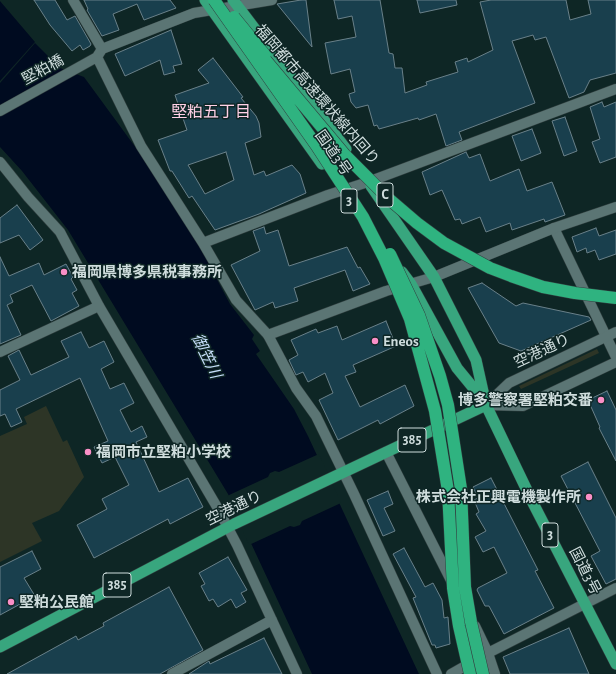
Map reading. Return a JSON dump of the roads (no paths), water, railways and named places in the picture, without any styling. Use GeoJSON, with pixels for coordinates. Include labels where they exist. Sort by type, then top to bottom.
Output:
{"type":"FeatureCollection","features":[{"type":"Feature","properties":{"kind":"highway","name":"国道3号"},"geometry":{"type":"LineString","coordinates":[[206,0],[214,3],[341,191],[411,284],[457,368],[486,405],[616,664]]}},
{"type":"Feature","properties":{"kind":"highway","name":"福岡都市高速環状線内回り"},"geometry":{"type":"LineString","coordinates":[[214,3],[319,126],[389,199],[417,223],[469,258],[511,276],[562,291],[616,297]]}},
{"type":"Feature","properties":{"kind":"highway"},"geometry":{"type":"LineString","coordinates":[[214,3],[316,145],[363,217],[384,258],[410,319],[435,411],[448,491],[453,588],[459,626],[470,674]]}},
{"type":"Feature","properties":{"kind":"highway","name":"国道3号"},"geometry":{"type":"LineString","coordinates":[[230,4],[336,134],[434,277],[476,360],[486,405]]}},
{"type":"Feature","properties":{"kind":"highway"},"geometry":{"type":"LineString","coordinates":[[230,4],[361,204],[390,254],[419,315],[440,376],[448,405],[461,489],[466,587],[479,661],[483,674]]}},
{"type":"Feature","properties":{"kind":"highway","name":"C"},"geometry":{"type":"LineString","coordinates":[[230,4],[347,152],[389,197],[419,222],[470,256],[512,275],[575,291],[616,297]]}},
{"type":"Feature","properties":{"kind":"highway","name":"空港通り"},"geometry":{"type":"LineString","coordinates":[[0,647],[231,526],[341,472],[486,405]]}},
{"type":"Feature","properties":{"kind":"street"},"geometry":{"type":"LineString","coordinates":[[73,0],[141,146],[203,243],[236,300],[268,335],[296,388],[316,416],[437,674]]}},
{"type":"Feature","properties":{"kind":"street","name":"堅粕橋"},"geometry":{"type":"LineString","coordinates":[[0,111],[80,67],[99,53],[214,3],[230,4],[272,0]]}},
{"type":"Feature","properties":{"kind":"street"},"geometry":{"type":"LineString","coordinates":[[203,243],[616,89]]}},
{"type":"Feature","properties":{"kind":"street"},"geometry":{"type":"LineString","coordinates":[[0,162],[28,197],[60,232],[99,306],[231,526],[297,674]]}},
{"type":"Feature","properties":{"kind":"street"},"geometry":{"type":"LineString","coordinates":[[268,335],[386,291],[434,277],[554,228],[616,207]]}},
{"type":"Feature","properties":{"kind":"street"},"geometry":{"type":"LineString","coordinates":[[554,228],[616,357]]}},
{"type":"Feature","properties":{"kind":"street"},"geometry":{"type":"LineString","coordinates":[[0,352],[99,306]]}},
{"type":"Feature","properties":{"kind":"street","name":"空港通り"},"geometry":{"type":"LineString","coordinates":[[486,405],[509,383],[616,332]]}},
{"type":"Feature","properties":{"kind":"street","name":"空港通り"},"geometry":{"type":"LineString","coordinates":[[486,405],[523,406],[616,362]]}},
{"type":"Feature","properties":{"kind":"street"},"geometry":{"type":"LineString","coordinates":[[386,452],[488,653],[495,674]]}},
{"type":"Feature","properties":{"kind":"street"},"geometry":{"type":"LineString","coordinates":[[451,674],[488,653],[616,588]]}},
{"type":"Feature","properties":{"kind":"street"},"geometry":{"type":"LineString","coordinates":[[172,674],[272,620]]}},
{"type":"Feature","properties":{"kind":"water"},"geometry":{"type":"Polygon","coordinates":[[[0,1],[35,42],[0,81],[0,1]]]}},
{"type":"Feature","properties":{"kind":"water","name":"御笠川"},"geometry":{"type":"Polygon","coordinates":[[[35,43],[60,68],[84,77],[136,148],[194,236],[230,304],[254,335],[252,339],[260,351],[256,354],[294,409],[308,436],[419,674],[312,674],[228,494],[68,230],[22,171],[0,147],[0,83],[35,43]]]}},
{"type":"Feature","properties":{"kind":"place","name":"福岡県博多県税事務所"},"geometry":{"type":"Point","coordinates":[64,272]}},
{"type":"Feature","properties":{"kind":"place","name":"Eneos"},"geometry":{"type":"Point","coordinates":[375,341]}},
{"type":"Feature","properties":{"kind":"place","name":"博多警察署堅粕交番"},"geometry":{"type":"Point","coordinates":[601,400]}},
{"type":"Feature","properties":{"kind":"place","name":"福岡市立堅粕小学校"},"geometry":{"type":"Point","coordinates":[88,452]}},
{"type":"Feature","properties":{"kind":"place","name":"株式会社正興電機製作所"},"geometry":{"type":"Point","coordinates":[589,497]}},
{"type":"Feature","properties":{"kind":"place","name":"堅粕公民館"},"geometry":{"type":"Point","coordinates":[11,602]}},
{"type":"Feature","properties":{"kind":"district","name":"堅粕五丁目"},"geometry":{"type":"Point","coordinates":[211,112]}}]}
